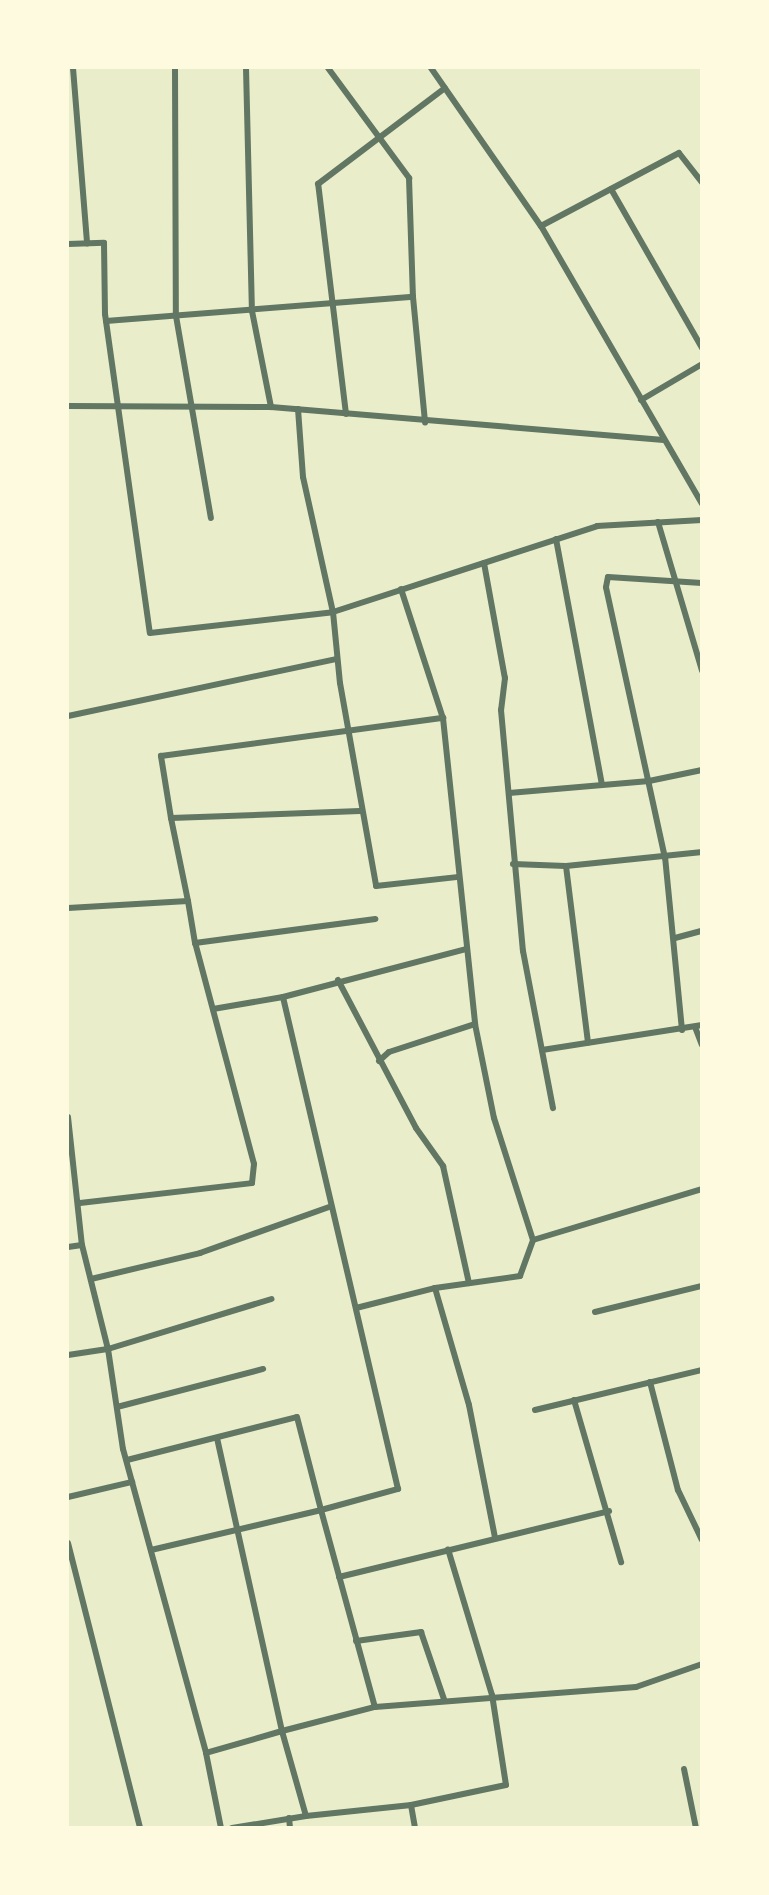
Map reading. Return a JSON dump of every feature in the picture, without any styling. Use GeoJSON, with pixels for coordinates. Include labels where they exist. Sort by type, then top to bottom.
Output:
{"type":"FeatureCollection","features":[{"type":"Feature","properties":{"kind":"street"},"geometry":{"type":"LineString","coordinates":[[68,68],[73,68],[87,243]]}},
{"type":"Feature","properties":{"kind":"street"},"geometry":{"type":"LineString","coordinates":[[175,68],[176,316],[189,408],[211,518]]}},
{"type":"Feature","properties":{"kind":"street"},"geometry":{"type":"LineString","coordinates":[[246,68],[252,311],[271,407]]}},
{"type":"Feature","properties":{"kind":"street"},"geometry":{"type":"LineString","coordinates":[[328,68],[378,139],[409,178],[413,297],[425,422]]}},
{"type":"Feature","properties":{"kind":"street"},"geometry":{"type":"LineString","coordinates":[[431,68],[541,226],[702,504]]}},
{"type":"Feature","properties":{"kind":"street"},"geometry":{"type":"LineString","coordinates":[[346,414],[318,184],[445,88]]}},
{"type":"Feature","properties":{"kind":"street"},"geometry":{"type":"LineString","coordinates":[[541,226],[679,153],[702,182]]}},
{"type":"Feature","properties":{"kind":"street"},"geometry":{"type":"LineString","coordinates":[[611,189],[702,348]]}},
{"type":"Feature","properties":{"kind":"street"},"geometry":{"type":"LineString","coordinates":[[68,244],[104,243],[106,321],[150,633],[333,612],[597,526],[702,520]]}},
{"type":"Feature","properties":{"kind":"street"},"geometry":{"type":"LineString","coordinates":[[106,321],[333,306],[413,297]]}},
{"type":"Feature","properties":{"kind":"street"},"geometry":{"type":"LineString","coordinates":[[641,400],[702,364]]}},
{"type":"Feature","properties":{"kind":"street"},"geometry":{"type":"LineString","coordinates":[[68,406],[271,407],[425,422],[664,440]]}},
{"type":"Feature","properties":{"kind":"street"},"geometry":{"type":"LineString","coordinates":[[298,409],[312,531],[333,612],[347,732],[360,811],[376,886],[457,877]]}},
{"type":"Feature","properties":{"kind":"street"},"geometry":{"type":"LineString","coordinates":[[658,522],[702,671]]}},
{"type":"Feature","properties":{"kind":"street"},"geometry":{"type":"LineString","coordinates":[[556,539],[602,785]]}},
{"type":"Feature","properties":{"kind":"street"},"geometry":{"type":"LineString","coordinates":[[484,562],[505,678],[501,710],[513,864],[553,1107]]}},
{"type":"Feature","properties":{"kind":"street"},"geometry":{"type":"LineString","coordinates":[[682,1030],[675,938],[665,858],[606,587],[608,577],[702,583]]}},
{"type":"Feature","properties":{"kind":"street"},"geometry":{"type":"LineString","coordinates":[[356,1308],[435,1288],[519,1276],[533,1240],[494,1118],[475,1024],[457,877],[443,718],[401,589]]}},
{"type":"Feature","properties":{"kind":"street"},"geometry":{"type":"LineString","coordinates":[[68,716],[338,659]]}},
{"type":"Feature","properties":{"kind":"street"},"geometry":{"type":"LineString","coordinates":[[80,1203],[252,1183],[254,1164],[195,943],[161,756],[443,718]]}},
{"type":"Feature","properties":{"kind":"street"},"geometry":{"type":"LineString","coordinates":[[509,793],[649,781],[702,770]]}},
{"type":"Feature","properties":{"kind":"street"},"geometry":{"type":"LineString","coordinates":[[171,818],[360,811]]}},
{"type":"Feature","properties":{"kind":"street"},"geometry":{"type":"LineString","coordinates":[[513,864],[566,866],[665,858],[702,852]]}},
{"type":"Feature","properties":{"kind":"street"},"geometry":{"type":"LineString","coordinates":[[566,866],[588,1043]]}},
{"type":"Feature","properties":{"kind":"street"},"geometry":{"type":"LineString","coordinates":[[68,908],[188,901]]}},
{"type":"Feature","properties":{"kind":"street"},"geometry":{"type":"LineString","coordinates":[[195,943],[375,919]]}},
{"type":"Feature","properties":{"kind":"street"},"geometry":{"type":"LineString","coordinates":[[675,938],[702,931]]}},
{"type":"Feature","properties":{"kind":"street"},"geometry":{"type":"LineString","coordinates":[[213,1009],[283,997],[338,980],[466,949]]}},
{"type":"Feature","properties":{"kind":"street"},"geometry":{"type":"LineString","coordinates":[[338,980],[379,1061],[443,1166],[469,1283]]}},
{"type":"Feature","properties":{"kind":"street"},"geometry":{"type":"LineString","coordinates":[[151,1550],[321,1510],[398,1489],[356,1308],[329,1207],[283,997]]}},
{"type":"Feature","properties":{"kind":"street"},"geometry":{"type":"LineString","coordinates":[[379,1061],[388,1052],[475,1024]]}},
{"type":"Feature","properties":{"kind":"street"},"geometry":{"type":"LineString","coordinates":[[542,1050],[698,1026],[702,1046]]}},
{"type":"Feature","properties":{"kind":"street"},"geometry":{"type":"LineString","coordinates":[[68,1117],[80,1203],[82,1245],[108,1349],[127,1460],[206,1753],[221,1827]]}},
{"type":"Feature","properties":{"kind":"street"},"geometry":{"type":"LineString","coordinates":[[533,1240],[702,1189]]}},
{"type":"Feature","properties":{"kind":"street"},"geometry":{"type":"LineString","coordinates":[[91,1279],[200,1253],[329,1207]]}},
{"type":"Feature","properties":{"kind":"street"},"geometry":{"type":"LineString","coordinates":[[68,1247],[82,1245]]}},
{"type":"Feature","properties":{"kind":"street"},"geometry":{"type":"LineString","coordinates":[[595,1312],[702,1286]]}},
{"type":"Feature","properties":{"kind":"street"},"geometry":{"type":"LineString","coordinates":[[435,1288],[469,1405],[495,1538]]}},
{"type":"Feature","properties":{"kind":"street"},"geometry":{"type":"LineString","coordinates":[[68,1355],[108,1349],[272,1299]]}},
{"type":"Feature","properties":{"kind":"street"},"geometry":{"type":"LineString","coordinates":[[117,1407],[263,1369]]}},
{"type":"Feature","properties":{"kind":"street"},"geometry":{"type":"LineString","coordinates":[[535,1410],[702,1370]]}},
{"type":"Feature","properties":{"kind":"street"},"geometry":{"type":"LineString","coordinates":[[650,1382],[678,1490],[702,1540]]}},
{"type":"Feature","properties":{"kind":"street"},"geometry":{"type":"LineString","coordinates":[[574,1400],[609,1511],[621,1562]]}},
{"type":"Feature","properties":{"kind":"street"},"geometry":{"type":"LineString","coordinates":[[127,1460],[297,1417],[375,1707]]}},
{"type":"Feature","properties":{"kind":"street"},"geometry":{"type":"LineString","coordinates":[[217,1438],[235,1531],[282,1731],[306,1816]]}},
{"type":"Feature","properties":{"kind":"street"},"geometry":{"type":"LineString","coordinates":[[68,1497],[132,1482]]}},
{"type":"Feature","properties":{"kind":"street"},"geometry":{"type":"LineString","coordinates":[[339,1577],[609,1511]]}},
{"type":"Feature","properties":{"kind":"street"},"geometry":{"type":"LineString","coordinates":[[68,1543],[140,1827]]}},
{"type":"Feature","properties":{"kind":"street"},"geometry":{"type":"LineString","coordinates":[[232,1827],[289,1818],[411,1805],[506,1785],[492,1695],[448,1549]]}},
{"type":"Feature","properties":{"kind":"street"},"geometry":{"type":"LineString","coordinates":[[356,1641],[421,1632],[444,1699]]}},
{"type":"Feature","properties":{"kind":"street"},"geometry":{"type":"LineString","coordinates":[[206,1753],[375,1707],[492,1695],[636,1687],[702,1664]]}},
{"type":"Feature","properties":{"kind":"street"},"geometry":{"type":"LineString","coordinates":[[684,1769],[696,1827]]}},
{"type":"Feature","properties":{"kind":"street"},"geometry":{"type":"LineString","coordinates":[[411,1805],[415,1827]]}},
{"type":"Feature","properties":{"kind":"street"},"geometry":{"type":"LineString","coordinates":[[289,1818],[290,1827]]}}]}
